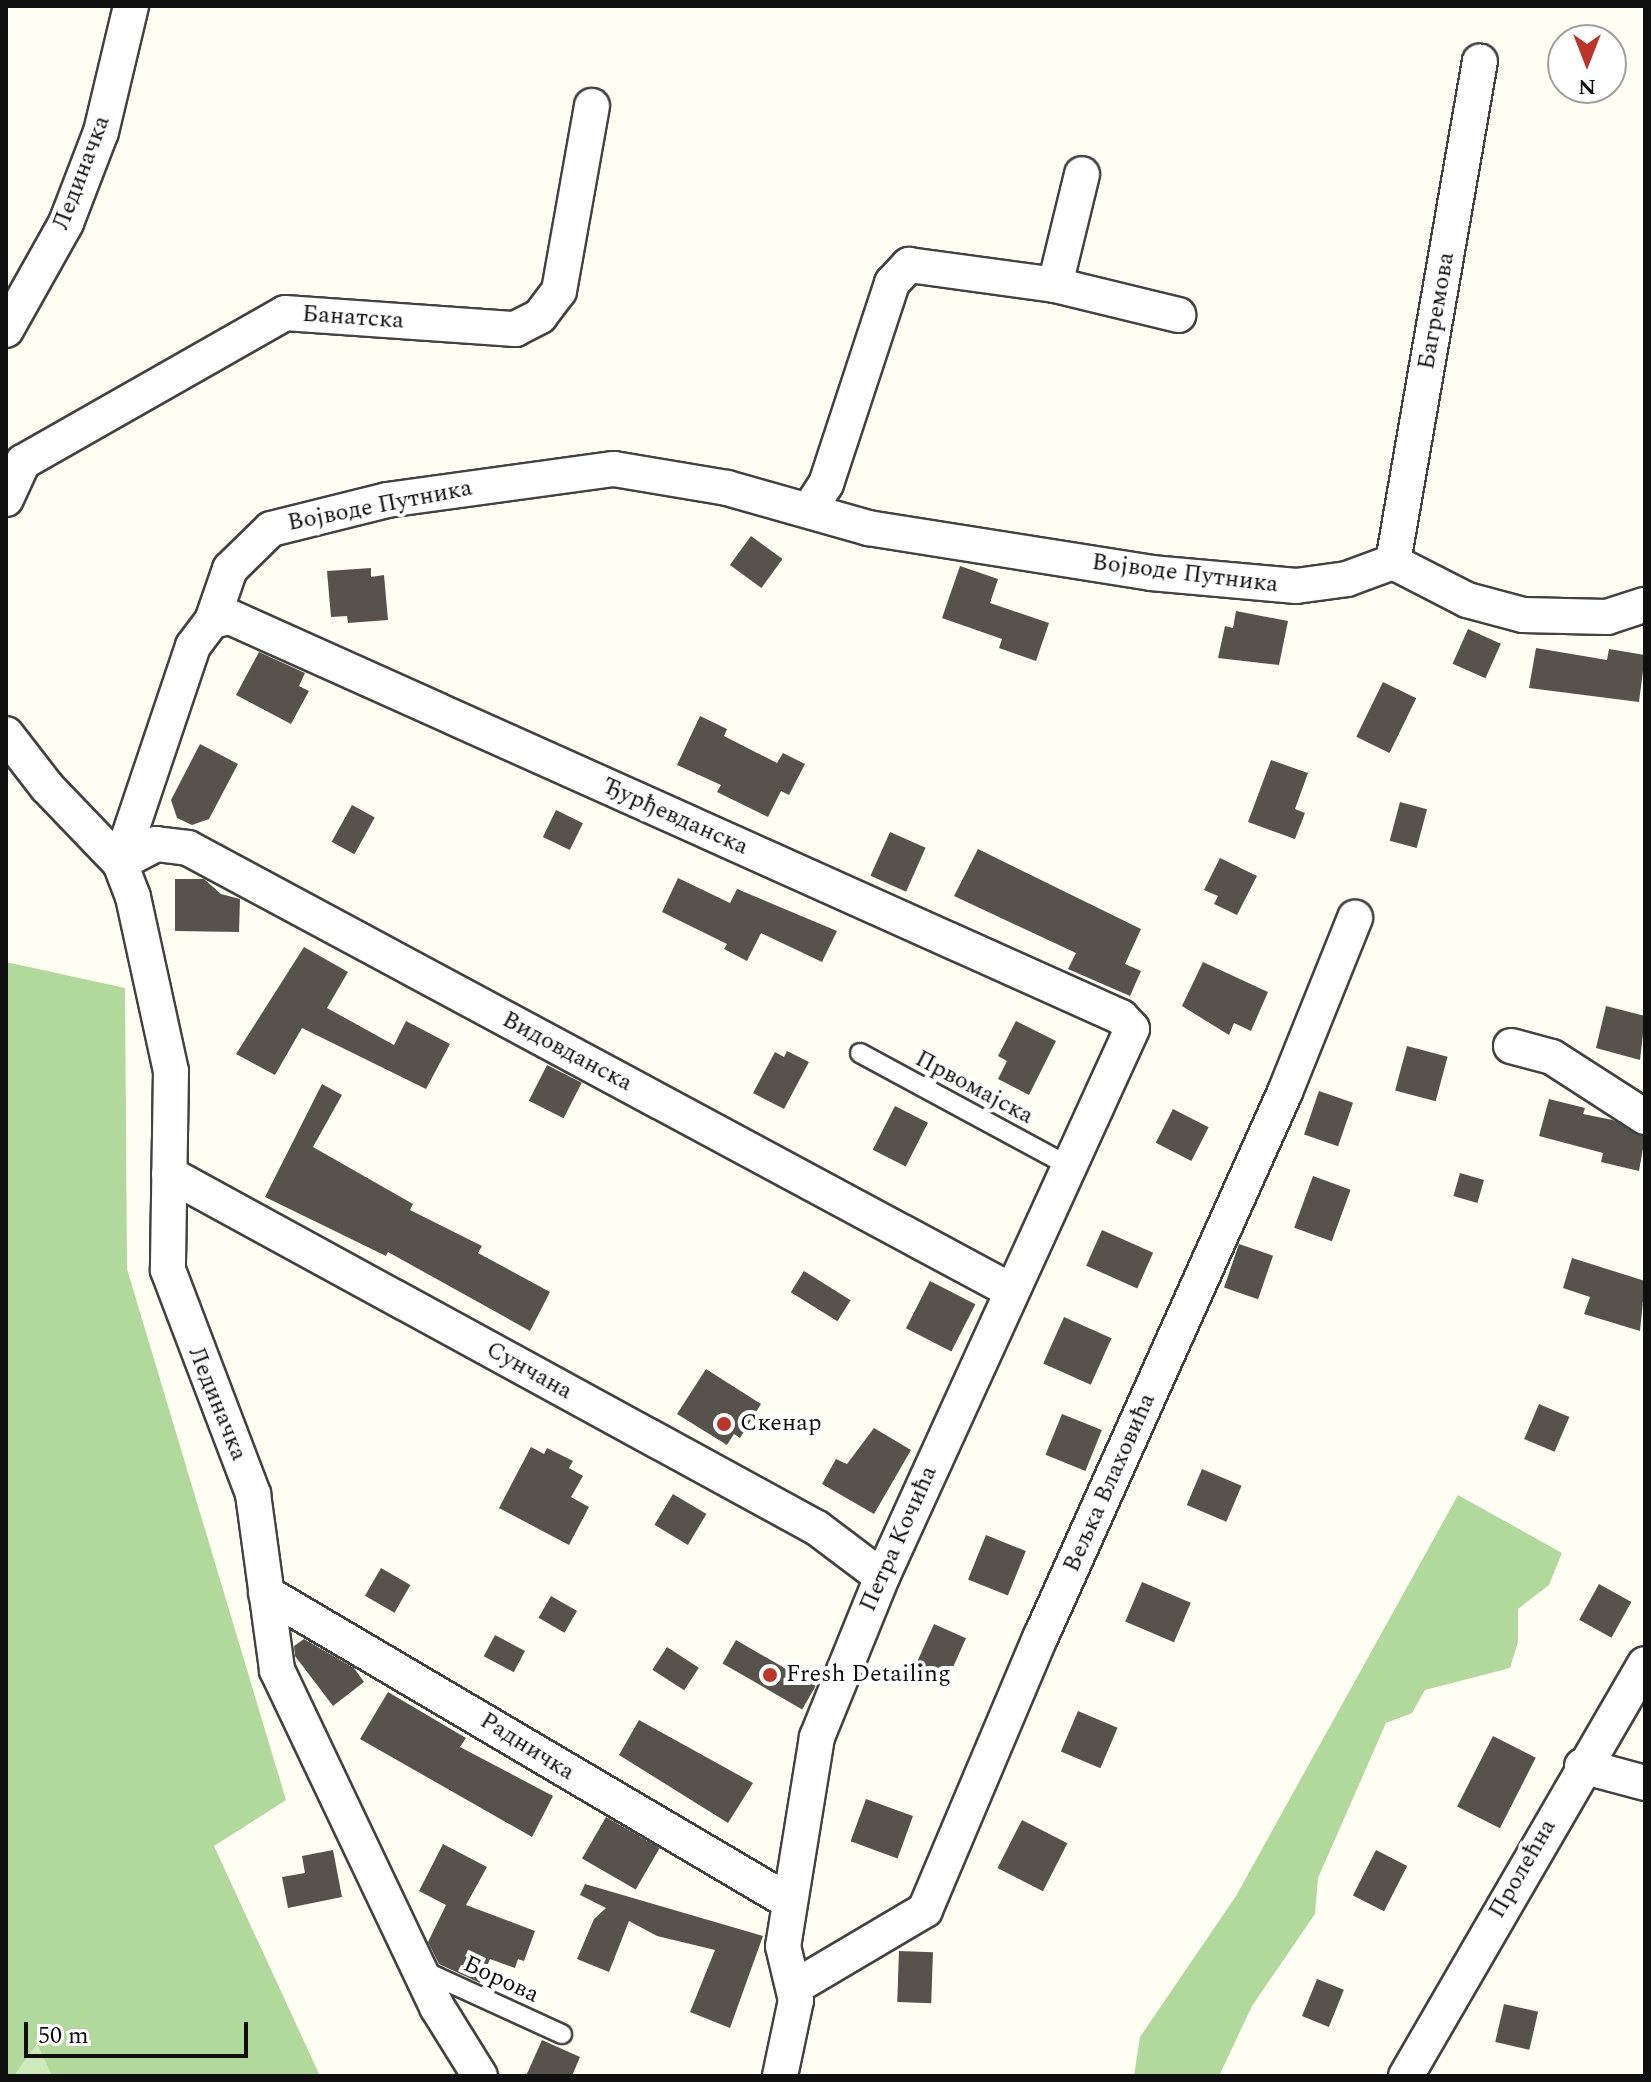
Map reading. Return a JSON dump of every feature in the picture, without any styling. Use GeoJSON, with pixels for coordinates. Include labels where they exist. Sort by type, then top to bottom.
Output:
{"type":"FeatureCollection","features":[{"type":"Feature","properties":{"kind":"street","name":"Лединачка"},"geometry":{"type":"LineString","coordinates":[[6,330],[71,210],[101,132],[131,6]]}},
{"type":"Feature","properties":{"kind":"street","name":"Багремова"},"geometry":{"type":"LineString","coordinates":[[1393,562],[1480,61]]}},
{"type":"Feature","properties":{"kind":"street","name":"Банатска"},"geometry":{"type":"LineString","coordinates":[[6,499],[23,462],[285,313],[515,329],[540,316],[559,291],[592,106]]}},
{"type":"Feature","properties":{"kind":"street"},"geometry":{"type":"LineString","coordinates":[[1055,285],[1082,174]]}},
{"type":"Feature","properties":{"kind":"street"},"geometry":{"type":"LineString","coordinates":[[809,510],[826,484],[892,283],[909,265],[1055,285],[1178,315]]}},
{"type":"Feature","properties":{"kind":"street","name":"Војводе Путника"},"geometry":{"type":"LineString","coordinates":[[120,863],[193,646],[212,621],[230,569],[271,529],[387,500],[614,469],[727,488],[868,528],[1230,584],[1296,586],[1347,579],[1393,562]]}},
{"type":"Feature","properties":{"kind":"street"},"geometry":{"type":"LineString","coordinates":[[1393,562],[1467,600],[1523,615],[1607,617],[1645,605]]}},
{"type":"Feature","properties":{"kind":"street","name":"Ђурђевданска"},"geometry":{"type":"LineString","coordinates":[[212,621],[230,617],[1121,1017],[1132,1029]]}},
{"type":"Feature","properties":{"kind":"street","name":"Лединачка"},"geometry":{"type":"LineString","coordinates":[[6,734],[47,787],[120,863],[147,941],[171,1071],[168,1270],[253,1494],[283,1687],[419,1969],[480,2076]]}},
{"type":"Feature","properties":{"kind":"street","name":"Видовданска"},"geometry":{"type":"LineString","coordinates":[[120,863],[156,844],[188,848],[1010,1290]]}},
{"type":"Feature","properties":{"kind":"street","name":"Вељка Влаховића"},"geometry":{"type":"LineString","coordinates":[[795,1987],[925,1910],[1041,1636],[1285,1092],[1355,918]]}},
{"type":"Feature","properties":{"kind":"street","name":"Петра Кочића"},"geometry":{"type":"LineString","coordinates":[[780,2076],[795,1987],[783,1959],[788,1901],[817,1737],[882,1577],[1067,1165],[1132,1029]]}},
{"type":"Feature","properties":{"kind":"street"},"geometry":{"type":"LineString","coordinates":[[1511,1046],[1552,1057],[1645,1117]]}},
{"type":"Feature","properties":{"kind":"street","name":"Сунчана"},"geometry":{"type":"LineString","coordinates":[[169,1174],[817,1528],[882,1577]]}},
{"type":"Feature","properties":{"kind":"street","name":"Радничка"},"geometry":{"type":"LineString","coordinates":[[266,1593],[788,1901]]}},
{"type":"Feature","properties":{"kind":"street","name":"Пролећна"},"geometry":{"type":"LineString","coordinates":[[1406,2076],[1582,1766],[1645,1664]]}},
{"type":"Feature","properties":{"kind":"street"},"geometry":{"type":"LineString","coordinates":[[1582,1766],[1645,1783]]}},
{"type":"Feature","properties":{"kind":"lane","name":"Првомајска"},"geometry":{"type":"LineString","coordinates":[[860,1053],[1067,1165]]}},
{"type":"Feature","properties":{"kind":"lane","name":"Борова"},"geometry":{"type":"LineString","coordinates":[[419,1969],[562,2034]]}},
{"type":"Feature","properties":{"kind":"green space"},"geometry":{"type":"Polygon","coordinates":[[[6,962],[125,988],[127,1269],[286,1800],[214,1846],[320,2076],[52,2076],[37,2044],[14,2076],[6,2076],[6,962]]]}},
{"type":"Feature","properties":{"kind":"green space"},"geometry":{"type":"Polygon","coordinates":[[[1458,1495],[1562,1553],[1549,1585],[1518,1609],[1518,1642],[1510,1668],[1425,1690],[1412,1713],[1386,1723],[1318,1878],[1315,1914],[1252,2006],[1219,2076],[1134,2076],[1140,2037],[1236,1896],[1458,1495]]]}},
{"type":"Feature","properties":{"kind":"green space"},"geometry":{"type":"Polygon","coordinates":[[[37,2044],[52,2076],[14,2076],[37,2044]]]}},
{"type":"Feature","properties":{"kind":"building"},"geometry":{"type":"Polygon","coordinates":[[[751,536],[783,559],[761,588],[730,565],[751,536]]]}},
{"type":"Feature","properties":{"kind":"building"},"geometry":{"type":"Polygon","coordinates":[[[960,566],[998,579],[990,603],[1049,623],[1036,661],[999,648],[1002,639],[942,618],[960,566]]]}},
{"type":"Feature","properties":{"kind":"building"},"geometry":{"type":"Polygon","coordinates":[[[371,568],[371,577],[384,575],[388,620],[348,623],[347,616],[331,617],[327,571],[371,568]]]}},
{"type":"Feature","properties":{"kind":"building"},"geometry":{"type":"Polygon","coordinates":[[[1236,611],[1288,621],[1279,665],[1218,658],[1225,626],[1233,628],[1236,611]]]}},
{"type":"Feature","properties":{"kind":"building"},"geometry":{"type":"Polygon","coordinates":[[[1468,629],[1501,644],[1485,678],[1453,664],[1468,629]]]}},
{"type":"Feature","properties":{"kind":"building"},"geometry":{"type":"Polygon","coordinates":[[[1536,648],[1607,660],[1609,649],[1645,655],[1639,702],[1529,688],[1536,648]]]}},
{"type":"Feature","properties":{"kind":"building"},"geometry":{"type":"Polygon","coordinates":[[[259,652],[305,673],[299,686],[309,691],[291,724],[236,695],[259,652]]]}},
{"type":"Feature","properties":{"kind":"building"},"geometry":{"type":"Polygon","coordinates":[[[1383,682],[1416,698],[1390,753],[1356,737],[1383,682]]]}},
{"type":"Feature","properties":{"kind":"building"},"geometry":{"type":"Polygon","coordinates":[[[700,716],[727,729],[724,736],[777,763],[783,753],[805,764],[789,795],[781,791],[768,817],[717,792],[721,785],[677,765],[700,716]]]}},
{"type":"Feature","properties":{"kind":"building"},"geometry":{"type":"Polygon","coordinates":[[[200,744],[238,764],[209,819],[192,825],[177,818],[171,800],[200,744]]]}},
{"type":"Feature","properties":{"kind":"building"},"geometry":{"type":"Polygon","coordinates":[[[1271,760],[1308,773],[1295,809],[1305,813],[1295,839],[1248,822],[1271,760]]]}},
{"type":"Feature","properties":{"kind":"building"},"geometry":{"type":"Polygon","coordinates":[[[1400,802],[1427,809],[1417,848],[1390,841],[1400,802]]]}},
{"type":"Feature","properties":{"kind":"building"},"geometry":{"type":"Polygon","coordinates":[[[352,805],[375,818],[354,854],[332,842],[352,805]]]}},
{"type":"Feature","properties":{"kind":"building"},"geometry":{"type":"Polygon","coordinates":[[[556,810],[583,823],[570,850],[543,837],[556,810]]]}},
{"type":"Feature","properties":{"kind":"building"},"geometry":{"type":"Polygon","coordinates":[[[890,832],[926,848],[906,892],[870,876],[890,832]]]}},
{"type":"Feature","properties":{"kind":"building"},"geometry":{"type":"Polygon","coordinates":[[[978,849],[1141,929],[1125,964],[1141,971],[1130,996],[1068,969],[1076,953],[954,896],[978,849]]]}},
{"type":"Feature","properties":{"kind":"building"},"geometry":{"type":"Polygon","coordinates":[[[1220,858],[1257,876],[1237,915],[1214,904],[1218,896],[1204,890],[1220,858]]]}},
{"type":"Feature","properties":{"kind":"building"},"geometry":{"type":"Polygon","coordinates":[[[678,878],[730,903],[737,889],[837,931],[822,962],[761,933],[747,961],[724,949],[727,944],[662,912],[678,878]]]}},
{"type":"Feature","properties":{"kind":"building"},"geometry":{"type":"Polygon","coordinates":[[[175,879],[204,879],[221,894],[240,899],[239,932],[175,931],[175,879]]]}},
{"type":"Feature","properties":{"kind":"building"},"geometry":{"type":"Polygon","coordinates":[[[304,947],[348,972],[327,1008],[394,1045],[406,1021],[450,1044],[426,1089],[302,1028],[275,1075],[236,1054],[304,947]]]}},
{"type":"Feature","properties":{"kind":"building"},"geometry":{"type":"Polygon","coordinates":[[[1203,962],[1268,992],[1251,1031],[1234,1023],[1229,1035],[1182,1006],[1203,962]]]}},
{"type":"Feature","properties":{"kind":"building"},"geometry":{"type":"Polygon","coordinates":[[[1606,1006],[1645,1016],[1640,1060],[1596,1048],[1606,1006]]]}},
{"type":"Feature","properties":{"kind":"building"},"geometry":{"type":"Polygon","coordinates":[[[1016,1021],[1056,1041],[1029,1095],[998,1079],[1007,1061],[998,1056],[1016,1021]]]}},
{"type":"Feature","properties":{"kind":"building"},"geometry":{"type":"Polygon","coordinates":[[[1407,1046],[1448,1057],[1436,1101],[1395,1090],[1407,1046]]]}},
{"type":"Feature","properties":{"kind":"building"},"geometry":{"type":"Polygon","coordinates":[[[787,1051],[809,1062],[784,1109],[753,1093],[775,1052],[784,1057],[787,1051]]]}},
{"type":"Feature","properties":{"kind":"building"},"geometry":{"type":"Polygon","coordinates":[[[547,1065],[582,1083],[564,1118],[529,1101],[547,1065]]]}},
{"type":"Feature","properties":{"kind":"building"},"geometry":{"type":"Polygon","coordinates":[[[322,1084],[342,1095],[313,1147],[413,1204],[410,1210],[482,1246],[478,1253],[550,1292],[530,1331],[388,1252],[386,1256],[265,1197],[322,1084]]]}},
{"type":"Feature","properties":{"kind":"building"},"geometry":{"type":"Polygon","coordinates":[[[1319,1091],[1353,1103],[1338,1146],[1304,1134],[1319,1091]]]}},
{"type":"Feature","properties":{"kind":"building"},"geometry":{"type":"Polygon","coordinates":[[[1549,1099],[1585,1108],[1583,1114],[1613,1120],[1645,1137],[1639,1171],[1601,1162],[1603,1153],[1539,1136],[1549,1099]]]}},
{"type":"Feature","properties":{"kind":"building"},"geometry":{"type":"Polygon","coordinates":[[[895,1106],[928,1123],[906,1166],[873,1150],[895,1106]]]}},
{"type":"Feature","properties":{"kind":"building"},"geometry":{"type":"Polygon","coordinates":[[[1173,1109],[1209,1127],[1191,1161],[1156,1143],[1173,1109]]]}},
{"type":"Feature","properties":{"kind":"building"},"geometry":{"type":"Polygon","coordinates":[[[1460,1173],[1484,1180],[1477,1203],[1453,1196],[1460,1173]]]}},
{"type":"Feature","properties":{"kind":"building"},"geometry":{"type":"Polygon","coordinates":[[[1313,1176],[1351,1190],[1332,1241],[1294,1228],[1313,1176]]]}},
{"type":"Feature","properties":{"kind":"building"},"geometry":{"type":"Polygon","coordinates":[[[1102,1230],[1153,1253],[1137,1288],[1086,1266],[1102,1230]]]}},
{"type":"Feature","properties":{"kind":"building"},"geometry":{"type":"Polygon","coordinates":[[[1239,1244],[1273,1256],[1258,1299],[1224,1287],[1239,1244]]]}},
{"type":"Feature","properties":{"kind":"building"},"geometry":{"type":"Polygon","coordinates":[[[1572,1258],[1645,1281],[1640,1331],[1584,1314],[1590,1297],[1563,1288],[1572,1258]]]}},
{"type":"Feature","properties":{"kind":"building"},"geometry":{"type":"Polygon","coordinates":[[[804,1271],[851,1300],[837,1321],[791,1292],[804,1271]]]}},
{"type":"Feature","properties":{"kind":"building"},"geometry":{"type":"Polygon","coordinates":[[[930,1281],[975,1304],[951,1351],[906,1328],[930,1281]]]}},
{"type":"Feature","properties":{"kind":"building"},"geometry":{"type":"Polygon","coordinates":[[[1064,1317],[1112,1338],[1091,1385],[1043,1364],[1064,1317]]]}},
{"type":"Feature","properties":{"kind":"building"},"geometry":{"type":"Polygon","coordinates":[[[706,1369],[761,1404],[740,1438],[734,1434],[727,1445],[677,1414],[706,1369]]]}},
{"type":"Feature","properties":{"kind":"building"},"geometry":{"type":"Polygon","coordinates":[[[1539,1404],[1569,1417],[1555,1452],[1524,1439],[1539,1404]]]}},
{"type":"Feature","properties":{"kind":"building"},"geometry":{"type":"Polygon","coordinates":[[[1062,1414],[1102,1430],[1085,1471],[1046,1455],[1062,1414]]]}},
{"type":"Feature","properties":{"kind":"building"},"geometry":{"type":"Polygon","coordinates":[[[874,1428],[911,1450],[874,1514],[822,1484],[836,1459],[847,1464],[874,1428]]]}},
{"type":"Feature","properties":{"kind":"building"},"geometry":{"type":"Polygon","coordinates":[[[531,1447],[544,1454],[547,1448],[573,1461],[569,1468],[583,1476],[571,1497],[589,1507],[569,1545],[499,1508],[531,1447]]]}},
{"type":"Feature","properties":{"kind":"building"},"geometry":{"type":"Polygon","coordinates":[[[1202,1469],[1242,1486],[1226,1522],[1187,1505],[1202,1469]]]}},
{"type":"Feature","properties":{"kind":"building"},"geometry":{"type":"Polygon","coordinates":[[[673,1494],[706,1514],[688,1545],[654,1525],[673,1494]]]}},
{"type":"Feature","properties":{"kind":"building"},"geometry":{"type":"Polygon","coordinates":[[[986,1535],[1026,1551],[1008,1596],[968,1580],[986,1535]]]}},
{"type":"Feature","properties":{"kind":"building"},"geometry":{"type":"Polygon","coordinates":[[[381,1568],[410,1585],[394,1613],[365,1596],[381,1568]]]}},
{"type":"Feature","properties":{"kind":"building"},"geometry":{"type":"Polygon","coordinates":[[[1142,1582],[1191,1603],[1174,1642],[1125,1622],[1142,1582]]]}},
{"type":"Feature","properties":{"kind":"building"},"geometry":{"type":"Polygon","coordinates":[[[1599,1584],[1631,1602],[1611,1638],[1579,1620],[1599,1584]]]}},
{"type":"Feature","properties":{"kind":"building"},"geometry":{"type":"Polygon","coordinates":[[[551,1596],[577,1611],[564,1633],[538,1618],[551,1596]]]}},
{"type":"Feature","properties":{"kind":"building"},"geometry":{"type":"Polygon","coordinates":[[[934,1624],[966,1638],[948,1679],[916,1665],[934,1624]]]}},
{"type":"Feature","properties":{"kind":"building"},"geometry":{"type":"Polygon","coordinates":[[[495,1635],[525,1651],[514,1672],[484,1656],[495,1635]]]}},
{"type":"Feature","properties":{"kind":"building"},"geometry":{"type":"Polygon","coordinates":[[[304,1639],[354,1668],[364,1682],[333,1706],[295,1656],[294,1646],[304,1639]]]}},
{"type":"Feature","properties":{"kind":"building","name":"Fresh Detailing"},"geometry":{"type":"Polygon","coordinates":[[[736,1640],[816,1686],[802,1709],[722,1663],[736,1640]]]}},
{"type":"Feature","properties":{"kind":"building"},"geometry":{"type":"Polygon","coordinates":[[[667,1647],[699,1668],[684,1690],[652,1670],[667,1647]]]}},
{"type":"Feature","properties":{"kind":"building"},"geometry":{"type":"Polygon","coordinates":[[[388,1692],[466,1738],[460,1747],[553,1796],[532,1837],[360,1739],[388,1692]]]}},
{"type":"Feature","properties":{"kind":"building"},"geometry":{"type":"Polygon","coordinates":[[[1078,1711],[1118,1728],[1100,1768],[1061,1752],[1078,1711]]]}},
{"type":"Feature","properties":{"kind":"building"},"geometry":{"type":"Polygon","coordinates":[[[639,1720],[753,1783],[728,1823],[619,1755],[639,1720]]]}},
{"type":"Feature","properties":{"kind":"building"},"geometry":{"type":"Polygon","coordinates":[[[1493,1736],[1536,1758],[1500,1828],[1457,1806],[1493,1736]]]}},
{"type":"Feature","properties":{"kind":"building"},"geometry":{"type":"Polygon","coordinates":[[[866,1799],[913,1816],[898,1858],[851,1841],[866,1799]]]}},
{"type":"Feature","properties":{"kind":"building"},"geometry":{"type":"Polygon","coordinates":[[[606,1817],[660,1848],[636,1890],[582,1859],[606,1817]]]}},
{"type":"Feature","properties":{"kind":"building"},"geometry":{"type":"Polygon","coordinates":[[[1022,1820],[1067,1843],[1043,1891],[997,1868],[1022,1820]]]}},
{"type":"Feature","properties":{"kind":"building"},"geometry":{"type":"Polygon","coordinates":[[[443,1844],[487,1867],[466,1905],[535,1931],[524,1961],[518,1959],[515,1968],[490,1959],[480,1983],[439,1964],[428,1942],[446,1905],[419,1891],[443,1844]]]}},
{"type":"Feature","properties":{"kind":"building"},"geometry":{"type":"Polygon","coordinates":[[[333,1850],[342,1897],[288,1908],[282,1877],[305,1873],[302,1856],[333,1850]]]}},
{"type":"Feature","properties":{"kind":"building"},"geometry":{"type":"Polygon","coordinates":[[[1376,1850],[1407,1866],[1384,1911],[1353,1895],[1376,1850]]]}},
{"type":"Feature","properties":{"kind":"building"},"geometry":{"type":"Polygon","coordinates":[[[585,1884],[763,1936],[730,2028],[690,2012],[715,1950],[657,1936],[629,1921],[609,1972],[577,1959],[594,1919],[606,1908],[580,1895],[585,1884]]]}},
{"type":"Feature","properties":{"kind":"building"},"geometry":{"type":"Polygon","coordinates":[[[899,1951],[933,1952],[931,2003],[897,2002],[899,1951]]]}},
{"type":"Feature","properties":{"kind":"building"},"geometry":{"type":"Polygon","coordinates":[[[1317,1979],[1344,1990],[1329,2027],[1302,2016],[1317,1979]]]}},
{"type":"Feature","properties":{"kind":"building"},"geometry":{"type":"Polygon","coordinates":[[[1504,2004],[1538,2012],[1529,2050],[1495,2042],[1504,2004]]]}},
{"type":"Feature","properties":{"kind":"building"},"geometry":{"type":"Polygon","coordinates":[[[542,2040],[580,2057],[572,2076],[526,2076],[542,2040]]]}},
{"type":"Feature","properties":{"kind":"place","name":"Скенар"},"geometry":{"type":"Point","coordinates":[724,1424]}},
{"type":"Feature","properties":{"kind":"place","name":"Fresh Detailing"},"geometry":{"type":"Point","coordinates":[770,1675]}}]}
